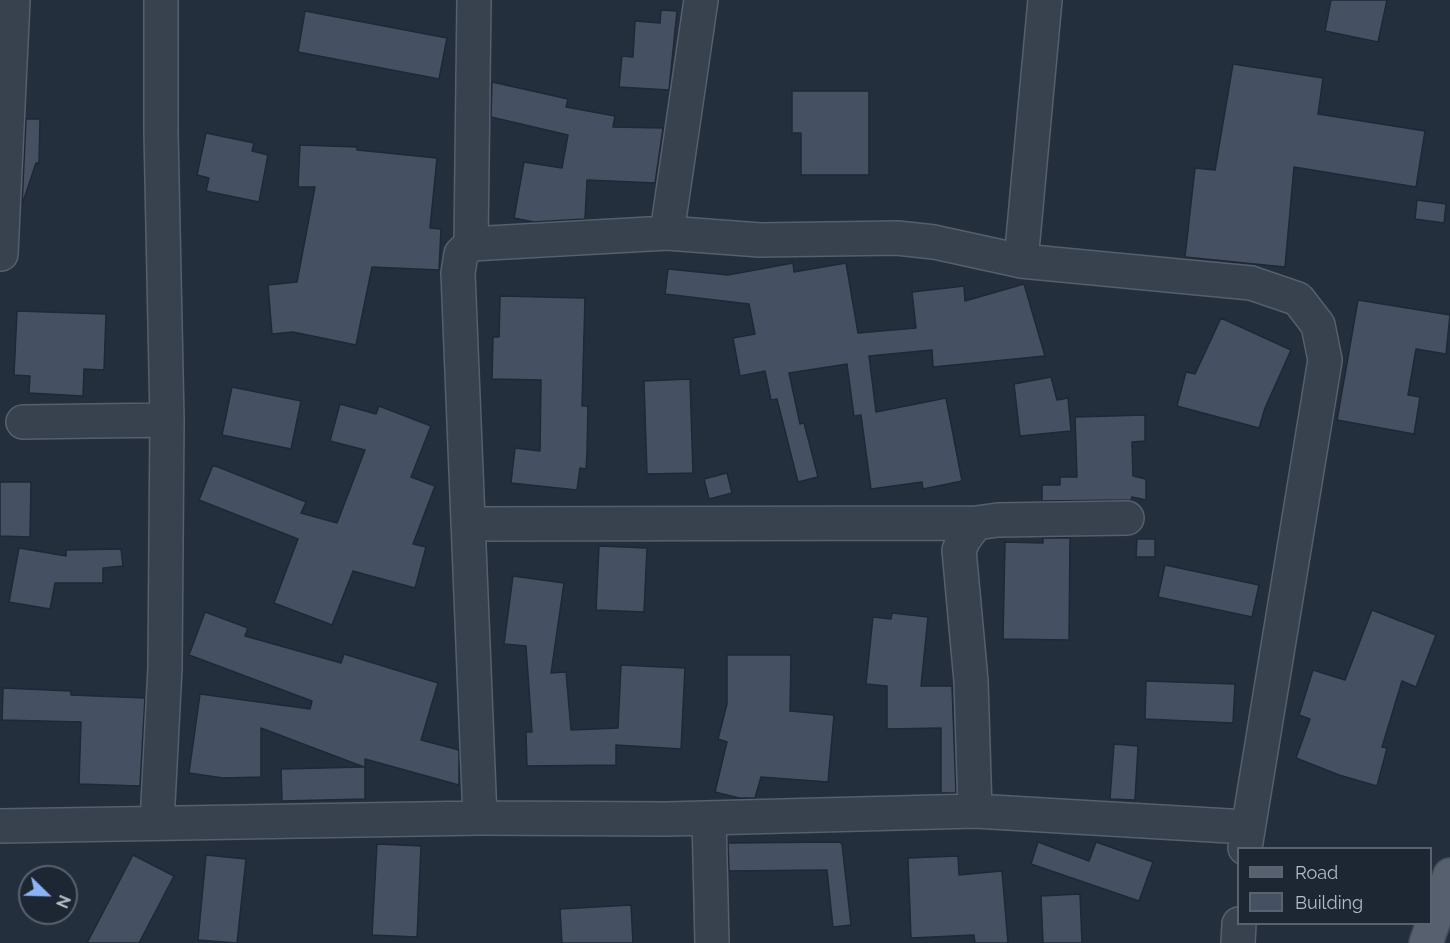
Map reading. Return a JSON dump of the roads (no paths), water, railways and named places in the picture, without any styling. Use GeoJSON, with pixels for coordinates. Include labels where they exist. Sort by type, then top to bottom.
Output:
{"type":"FeatureCollection","features":[{"type":"Feature","properties":{"kind":"main road"},"geometry":{"type":"LineString","coordinates":[[1426,943],[1450,875]]}},
{"type":"Feature","properties":{"kind":"street"},"geometry":{"type":"LineString","coordinates":[[1,254],[14,0]]}},
{"type":"Feature","properties":{"kind":"street"},"geometry":{"type":"LineString","coordinates":[[157,822],[165,668],[167,420],[161,132],[161,0]]}},
{"type":"Feature","properties":{"kind":"street"},"geometry":{"type":"LineString","coordinates":[[471,244],[474,0]]}},
{"type":"Feature","properties":{"kind":"street"},"geometry":{"type":"LineString","coordinates":[[667,233],[701,0]]}},
{"type":"Feature","properties":{"kind":"street"},"geometry":{"type":"LineString","coordinates":[[1021,261],[1045,0]]}},
{"type":"Feature","properties":{"kind":"street"},"geometry":{"type":"LineString","coordinates":[[0,826],[480,818],[709,818],[975,811],[1246,838],[1325,360],[1318,325],[1298,299],[1251,283],[1021,261],[934,242],[897,238],[760,240],[667,233],[471,244],[461,254],[458,273],[480,818]]}},
{"type":"Feature","properties":{"kind":"street"},"geometry":{"type":"LineString","coordinates":[[23,422],[167,420]]}},
{"type":"Feature","properties":{"kind":"street"},"geometry":{"type":"LineString","coordinates":[[468,524],[976,523],[998,520],[1128,518]]}},
{"type":"Feature","properties":{"kind":"street"},"geometry":{"type":"LineString","coordinates":[[975,811],[971,681],[959,550],[976,523]]}},
{"type":"Feature","properties":{"kind":"street"},"geometry":{"type":"LineString","coordinates":[[709,818],[712,943]]}},
{"type":"Feature","properties":{"kind":"street"},"geometry":{"type":"LineString","coordinates":[[1238,943],[1239,925]]}}]}
